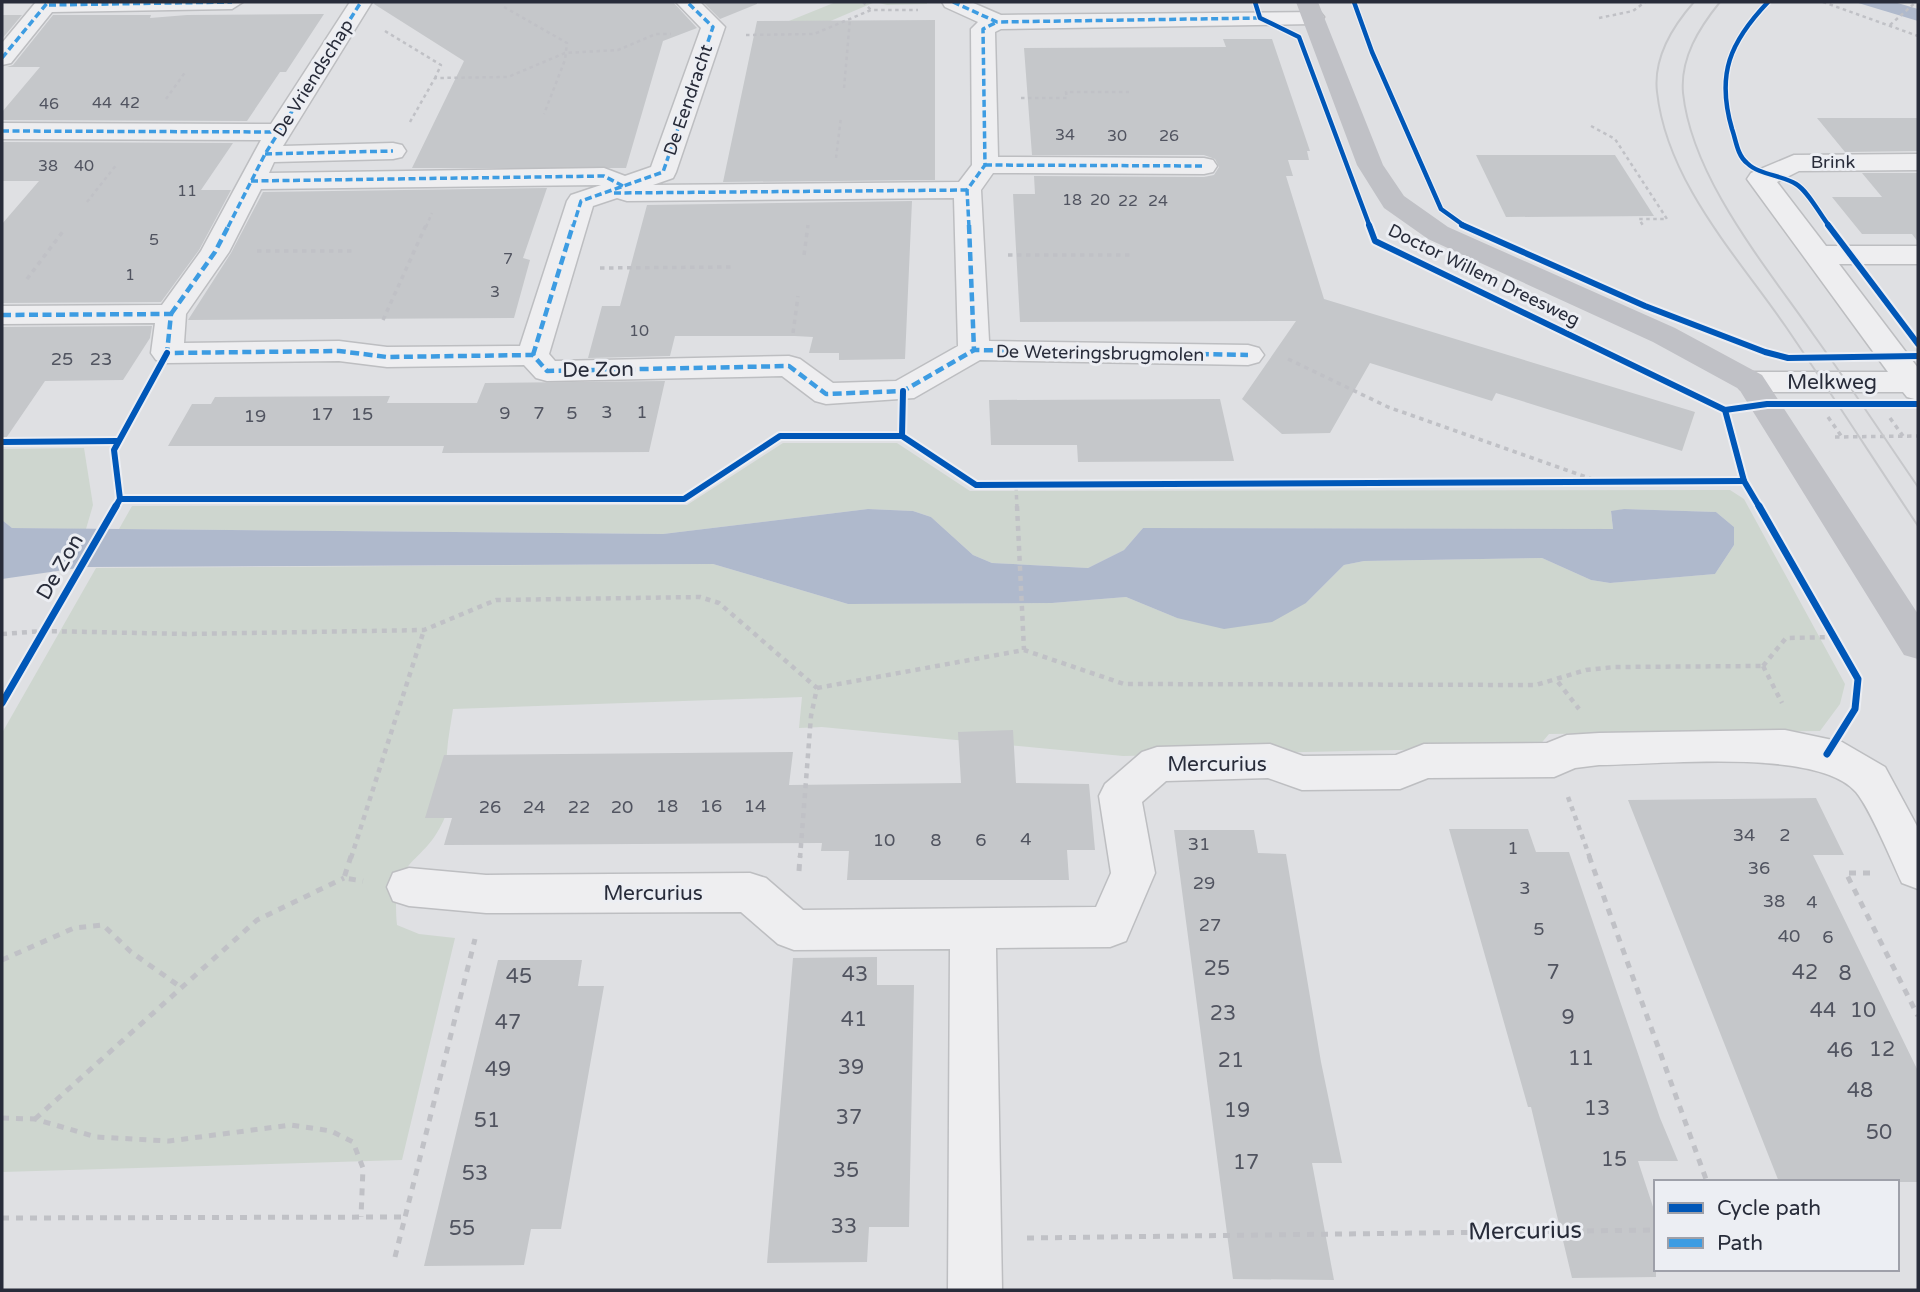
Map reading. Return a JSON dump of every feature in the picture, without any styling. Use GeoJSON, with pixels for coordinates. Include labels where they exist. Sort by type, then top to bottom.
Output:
{"type":"FeatureCollection","features":[{"type":"Feature","properties":{"kind":"street"},"geometry":{"type":"LineString","coordinates":[[2,58],[49,3],[232,2]]}},
{"type":"Feature","properties":{"kind":"street","name":"De Eendracht"},"geometry":{"type":"LineString","coordinates":[[533,355],[581,201],[663,172],[713,27],[687,2]]}},
{"type":"Feature","properties":{"kind":"street"},"geometry":{"type":"LineString","coordinates":[[953,2],[990,25],[1310,10]]}},
{"type":"Feature","properties":{"kind":"street","name":"De Vriendschap"},"geometry":{"type":"LineString","coordinates":[[171,314],[215,252],[272,143],[358,7]]}},
{"type":"Feature","properties":{"kind":"street","name":"Doctor Willem Dreesweg"},"geometry":{"type":"LineString","coordinates":[[1310,10],[1370,165],[1394,202],[1438,233],[1664,335],[1751,382],[1918,645]]}},
{"type":"Feature","properties":{"kind":"street"},"geometry":{"type":"LineString","coordinates":[[251,181],[604,176],[613,189],[967,190],[985,164],[984,97],[990,25]]}},
{"type":"Feature","properties":{"kind":"street"},"geometry":{"type":"LineString","coordinates":[[2,131],[133,132],[272,143]]}},
{"type":"Feature","properties":{"kind":"street","name":"De Vriendschap"},"geometry":{"type":"LineString","coordinates":[[272,143],[393,151]]}},
{"type":"Feature","properties":{"kind":"street","name":"Brink"},"geometry":{"type":"LineString","coordinates":[[1915,386],[1761,179],[1794,163],[1918,162]]}},
{"type":"Feature","properties":{"kind":"street"},"geometry":{"type":"LineString","coordinates":[[985,164],[1204,166]]}},
{"type":"Feature","properties":{"kind":"street","name":"De Weteringsbrugmolen"},"geometry":{"type":"LineString","coordinates":[[967,190],[974,350],[1248,355]]}},
{"type":"Feature","properties":{"kind":"street"},"geometry":{"type":"LineString","coordinates":[[1818,255],[1918,255]]}},
{"type":"Feature","properties":{"kind":"street"},"geometry":{"type":"LineString","coordinates":[[2,315],[171,314]]}},
{"type":"Feature","properties":{"kind":"street","name":"De Zon"},"geometry":{"type":"LineString","coordinates":[[171,314],[167,353],[338,351],[387,357],[533,355],[547,371],[789,366],[826,394],[903,391],[974,350]]}},
{"type":"Feature","properties":{"kind":"street","name":"Melkweg"},"geometry":{"type":"LineString","coordinates":[[1751,382],[1915,386]]}},
{"type":"Feature","properties":{"kind":"street","name":"Mercurius"},"geometry":{"type":"LineString","coordinates":[[409,887],[486,894],[750,892],[794,930],[1110,928],[1133,873],[1120,796],[1157,764],[1270,761],[1302,773],[1400,772],[1424,761],[1554,760],[1567,752],[1599,749],[1785,746],[1817,752]]}},
{"type":"Feature","properties":{"kind":"street"},"geometry":{"type":"LineString","coordinates":[[1817,752],[1870,779],[1918,870]]}},
{"type":"Feature","properties":{"kind":"street"},"geometry":{"type":"LineString","coordinates":[[973,929],[975,1290]]}},
{"type":"Feature","properties":{"kind":"path"},"geometry":{"type":"LineString","coordinates":[[863,2],[871,10]]}},
{"type":"Feature","properties":{"kind":"path"},"geometry":{"type":"LineString","coordinates":[[1599,18],[1633,11],[1646,2]]}},
{"type":"Feature","properties":{"kind":"path"},"geometry":{"type":"LineString","coordinates":[[1823,2],[1918,36]]}},
{"type":"Feature","properties":{"kind":"path"},"geometry":{"type":"LineString","coordinates":[[1890,25],[1915,3]]}},
{"type":"Feature","properties":{"kind":"path"},"geometry":{"type":"LineString","coordinates":[[358,7],[441,65],[393,151]]}},
{"type":"Feature","properties":{"kind":"path"},"geometry":{"type":"LineString","coordinates":[[504,7],[567,43],[565,60],[544,114]]}},
{"type":"Feature","properties":{"kind":"path"},"geometry":{"type":"LineString","coordinates":[[435,78],[508,78],[565,52],[618,50],[656,34],[814,34],[871,10],[931,10],[990,25]]}},
{"type":"Feature","properties":{"kind":"path"},"geometry":{"type":"LineString","coordinates":[[844,88],[850,19]]}},
{"type":"Feature","properties":{"kind":"path"},"geometry":{"type":"LineString","coordinates":[[984,97],[1067,98],[1066,92],[1129,92]]}},
{"type":"Feature","properties":{"kind":"path"},"geometry":{"type":"LineString","coordinates":[[1591,126],[1615,139],[1667,219],[1639,219],[1643,227]]}},
{"type":"Feature","properties":{"kind":"path"},"geometry":{"type":"LineString","coordinates":[[368,355],[413,250],[450,178]]}},
{"type":"Feature","properties":{"kind":"path"},"geometry":{"type":"LineString","coordinates":[[25,282],[64,230]]}},
{"type":"Feature","properties":{"kind":"path"},"geometry":{"type":"LineString","coordinates":[[215,252],[354,251]]}},
{"type":"Feature","properties":{"kind":"path"},"geometry":{"type":"LineString","coordinates":[[971,255],[1129,255]]}},
{"type":"Feature","properties":{"kind":"path"},"geometry":{"type":"LineString","coordinates":[[559,268],[732,267]]}},
{"type":"Feature","properties":{"kind":"path"},"geometry":{"type":"LineString","coordinates":[[1248,355],[1292,359],[1388,407],[1602,483]]}},
{"type":"Feature","properties":{"kind":"path"},"geometry":{"type":"LineString","coordinates":[[1575,483],[1615,482]]}},
{"type":"Feature","properties":{"kind":"path"},"geometry":{"type":"LineString","coordinates":[[1003,486],[1030,486]]}},
{"type":"Feature","properties":{"kind":"path"},"geometry":{"type":"LineString","coordinates":[[1016,486],[1024,650]]}},
{"type":"Feature","properties":{"kind":"path"},"geometry":{"type":"LineString","coordinates":[[2,634],[43,631],[188,634],[424,630],[496,600],[700,597],[719,603],[817,688]]}},
{"type":"Feature","properties":{"kind":"path"},"geometry":{"type":"LineString","coordinates":[[1829,625],[1842,647]]}},
{"type":"Feature","properties":{"kind":"path"},"geometry":{"type":"LineString","coordinates":[[344,878],[424,630]]}},
{"type":"Feature","properties":{"kind":"path"},"geometry":{"type":"LineString","coordinates":[[1763,666],[1786,638],[1836,637]]}},
{"type":"Feature","properties":{"kind":"path"},"geometry":{"type":"LineString","coordinates":[[817,688],[1024,650],[1124,684],[1536,685],[1558,682],[1590,669],[1763,666]]}},
{"type":"Feature","properties":{"kind":"path"},"geometry":{"type":"LineString","coordinates":[[1763,666],[1817,752]]}},
{"type":"Feature","properties":{"kind":"path"},"geometry":{"type":"LineString","coordinates":[[794,930],[811,716],[817,688]]}},
{"type":"Feature","properties":{"kind":"path"},"geometry":{"type":"LineString","coordinates":[[1554,760],[1706,1180]]}},
{"type":"Feature","properties":{"kind":"path"},"geometry":{"type":"LineString","coordinates":[[1866,861],[1872,873],[1846,873],[1918,1016]]}},
{"type":"Feature","properties":{"kind":"path"},"geometry":{"type":"LineString","coordinates":[[34,1119],[257,920],[344,878],[409,887]]}},
{"type":"Feature","properties":{"kind":"path"},"geometry":{"type":"LineString","coordinates":[[395,1257],[486,894]]}},
{"type":"Feature","properties":{"kind":"path"},"geometry":{"type":"LineString","coordinates":[[2,960],[74,928],[103,925],[131,952],[182,988]]}},
{"type":"Feature","properties":{"kind":"path"},"geometry":{"type":"LineString","coordinates":[[2,1118],[34,1119],[96,1137],[169,1141],[291,1125],[331,1131],[353,1142],[363,1168],[361,1217]]}},
{"type":"Feature","properties":{"kind":"path"},"geometry":{"type":"LineString","coordinates":[[2,1218],[405,1217]]}},
{"type":"Feature","properties":{"kind":"shaded area"},"geometry":{"type":"Polygon","coordinates":[[[836,2],[875,2],[807,31],[784,23],[836,2]]]}},
{"type":"Feature","properties":{"kind":"shaded area"},"geometry":{"type":"Polygon","coordinates":[[[875,2],[927,2],[927,4],[887,5],[875,2]]]}},
{"type":"Feature","properties":{"kind":"shaded area"},"geometry":{"type":"Polygon","coordinates":[[[783,443],[897,443],[970,491],[1730,490],[1744,499],[1845,684],[1840,704],[1820,731],[1549,734],[1538,747],[1123,756],[822,727],[799,728],[802,697],[453,709],[447,752],[448,802],[445,817],[437,833],[404,873],[396,902],[397,925],[419,934],[455,938],[402,1160],[2,1172],[2,733],[96,568],[713,564],[848,604],[1052,603],[1126,597],[1177,618],[1306,603],[1344,565],[1364,561],[1542,558],[1591,580],[1610,583],[1715,574],[1734,545],[1734,527],[1716,512],[1624,509],[1611,512],[1613,529],[1143,528],[1124,550],[1088,568],[992,563],[973,555],[931,517],[913,511],[868,509],[663,534],[119,529],[132,506],[687,505],[783,443]]]}},
{"type":"Feature","properties":{"kind":"shaded area"},"geometry":{"type":"Polygon","coordinates":[[[84,448],[93,505],[86,529],[12,528],[2,520],[2,449],[84,448]]]}},
{"type":"Feature","properties":{"kind":"water"},"geometry":{"type":"Polygon","coordinates":[[[1855,2],[1894,2],[1918,9],[1918,21],[1855,2]]]}},
{"type":"Feature","properties":{"kind":"water"},"geometry":{"type":"Polygon","coordinates":[[[868,509],[913,511],[931,517],[973,555],[992,563],[1088,568],[1124,550],[1143,528],[1613,529],[1611,511],[1624,509],[1716,512],[1734,527],[1734,545],[1715,574],[1610,583],[1591,580],[1542,558],[1364,561],[1344,565],[1306,603],[1272,622],[1224,629],[1177,618],[1126,597],[1052,603],[848,604],[713,564],[85,567],[2,579],[2,520],[12,528],[663,534],[868,509]]]}},
{"type":"Feature","properties":{"kind":"building"},"geometry":{"type":"Polygon","coordinates":[[[673,2],[697,28],[663,41],[626,168],[412,168],[464,61],[374,4],[673,2]]]}},
{"type":"Feature","properties":{"kind":"building"},"geometry":{"type":"Polygon","coordinates":[[[703,2],[757,2],[757,4],[720,19],[703,2]]]}},
{"type":"Feature","properties":{"kind":"building"},"geometry":{"type":"Polygon","coordinates":[[[324,14],[286,72],[280,72],[247,121],[2,120],[2,112],[40,67],[7,67],[13,65],[53,15],[151,15],[150,18],[187,15],[324,14]]]}},
{"type":"Feature","properties":{"kind":"building"},"geometry":{"type":"Polygon","coordinates":[[[2,15],[22,15],[2,39],[2,15]]]}},
{"type":"Feature","properties":{"kind":"building"},"geometry":{"type":"Polygon","coordinates":[[[935,20],[935,180],[723,182],[757,21],[935,20]]]}},
{"type":"Feature","properties":{"kind":"building"},"geometry":{"type":"Polygon","coordinates":[[[1223,39],[1272,39],[1310,151],[1307,151],[1309,160],[1288,160],[1293,176],[1286,176],[1324,299],[1695,412],[1682,451],[1496,393],[1492,401],[1370,363],[1330,433],[1282,434],[1242,399],[1296,321],[1020,322],[1013,194],[1035,194],[1034,176],[1204,177],[1214,175],[1219,167],[1215,159],[1204,155],[1032,155],[1024,48],[1226,47],[1223,39]]]}},
{"type":"Feature","properties":{"kind":"building"},"geometry":{"type":"Polygon","coordinates":[[[1817,118],[1918,118],[1918,151],[1845,152],[1817,118]]]}},
{"type":"Feature","properties":{"kind":"building"},"geometry":{"type":"Polygon","coordinates":[[[2,142],[233,143],[201,190],[231,190],[199,250],[161,302],[2,303],[2,224],[39,181],[2,181],[2,142]]]}},
{"type":"Feature","properties":{"kind":"building"},"geometry":{"type":"Polygon","coordinates":[[[1476,155],[1615,155],[1654,216],[1506,217],[1476,155]]]}},
{"type":"Feature","properties":{"kind":"building"},"geometry":{"type":"Polygon","coordinates":[[[1862,173],[1918,173],[1918,242],[1912,234],[1862,234],[1832,197],[1882,197],[1862,173]]]}},
{"type":"Feature","properties":{"kind":"building"},"geometry":{"type":"Polygon","coordinates":[[[547,188],[523,258],[530,260],[514,318],[188,320],[231,253],[263,192],[547,188]]]}},
{"type":"Feature","properties":{"kind":"building"},"geometry":{"type":"Polygon","coordinates":[[[912,201],[905,359],[839,360],[839,353],[809,353],[813,337],[795,336],[675,336],[670,356],[588,358],[602,306],[620,306],[647,205],[912,201]]]}},
{"type":"Feature","properties":{"kind":"building"},"geometry":{"type":"Polygon","coordinates":[[[152,326],[150,338],[123,380],[45,381],[2,444],[2,327],[152,326]]]}},
{"type":"Feature","properties":{"kind":"building"},"geometry":{"type":"Polygon","coordinates":[[[665,381],[649,452],[442,453],[444,446],[168,446],[192,404],[211,404],[215,397],[390,396],[387,403],[477,403],[485,383],[665,381]]]}},
{"type":"Feature","properties":{"kind":"building"},"geometry":{"type":"Polygon","coordinates":[[[1220,399],[1234,461],[1078,462],[1077,445],[991,445],[989,400],[1220,399]]]}},
{"type":"Feature","properties":{"kind":"building"},"geometry":{"type":"Polygon","coordinates":[[[1013,730],[1016,783],[1089,784],[1095,850],[1067,850],[1069,880],[847,880],[849,851],[821,851],[822,843],[444,845],[452,818],[425,818],[444,755],[793,752],[789,785],[961,783],[958,732],[1013,730]]]}},
{"type":"Feature","properties":{"kind":"building"},"geometry":{"type":"Polygon","coordinates":[[[1816,798],[1844,855],[1813,855],[1918,1071],[1918,1182],[1778,1180],[1628,800],[1816,798]]]}},
{"type":"Feature","properties":{"kind":"building"},"geometry":{"type":"Polygon","coordinates":[[[1449,829],[1528,829],[1536,852],[1569,852],[1660,1118],[1678,1161],[1638,1161],[1654,1210],[1656,1277],[1572,1278],[1531,1107],[1528,1107],[1449,829]]]}},
{"type":"Feature","properties":{"kind":"building"},"geometry":{"type":"Polygon","coordinates":[[[1174,830],[1254,830],[1258,853],[1286,854],[1321,1062],[1342,1163],[1312,1163],[1334,1280],[1233,1279],[1174,830]]]}},
{"type":"Feature","properties":{"kind":"building"},"geometry":{"type":"Polygon","coordinates":[[[877,957],[877,985],[914,985],[909,1227],[869,1227],[867,1262],[767,1263],[793,958],[877,957]]]}},
{"type":"Feature","properties":{"kind":"building"},"geometry":{"type":"Polygon","coordinates":[[[498,960],[582,960],[578,986],[604,986],[561,1229],[531,1229],[524,1265],[424,1266],[498,960]]]}},
{"type":"Feature","properties":{"kind":"tram line"},"geometry":{"type":"LineString","coordinates":[[1694,2],[1672,32],[1658,67],[1657,92],[1663,125],[1674,157],[1707,217],[1786,327],[1918,526]]}},
{"type":"Feature","properties":{"kind":"tram line"},"geometry":{"type":"LineString","coordinates":[[1720,2],[1692,44],[1683,80],[1689,125],[1700,157],[1715,188],[1753,250],[1918,487]]}},
{"type":"Feature","properties":{"kind":"marked path"},"geometry":{"type":"LineString","coordinates":[[2,58],[48,2]]}},
{"type":"Feature","properties":{"kind":"marked path"},"geometry":{"type":"LineString","coordinates":[[49,5],[232,2]]}},
{"type":"Feature","properties":{"kind":"marked path"},"geometry":{"type":"LineString","coordinates":[[171,314],[215,252],[265,154],[361,2]]}},
{"type":"Feature","properties":{"kind":"marked path"},"geometry":{"type":"LineString","coordinates":[[533,355],[581,201],[663,172],[713,27],[687,2]]}},
{"type":"Feature","properties":{"kind":"marked path"},"geometry":{"type":"LineString","coordinates":[[953,2],[997,22],[1260,18]]}},
{"type":"Feature","properties":{"kind":"marked path"},"geometry":{"type":"LineString","coordinates":[[997,22],[983,29],[985,165],[967,190],[974,350],[1248,355]]}},
{"type":"Feature","properties":{"kind":"marked path"},"geometry":{"type":"LineString","coordinates":[[2,131],[279,132]]}},
{"type":"Feature","properties":{"kind":"marked path"},"geometry":{"type":"LineString","coordinates":[[265,154],[393,151]]}},
{"type":"Feature","properties":{"kind":"marked path"},"geometry":{"type":"LineString","coordinates":[[985,165],[1204,166]]}},
{"type":"Feature","properties":{"kind":"marked path"},"geometry":{"type":"LineString","coordinates":[[251,181],[604,176],[623,186]]}},
{"type":"Feature","properties":{"kind":"marked path"},"geometry":{"type":"LineString","coordinates":[[614,193],[967,190]]}},
{"type":"Feature","properties":{"kind":"marked path"},"geometry":{"type":"LineString","coordinates":[[2,315],[171,314],[167,353],[339,351],[387,357],[533,355],[547,371],[789,366],[826,394],[903,391],[974,350]]}},
{"type":"Feature","properties":{"kind":"cycle path"},"geometry":{"type":"LineString","coordinates":[[1255,2],[1260,18],[1299,37],[1375,241],[1725,410],[1744,481],[1858,679],[1855,709],[1827,754]]}},
{"type":"Feature","properties":{"kind":"cycle path"},"geometry":{"type":"LineString","coordinates":[[1354,2],[1372,52],[1441,209],[1459,224],[1645,306],[1765,352],[1788,358],[1918,356]]}},
{"type":"Feature","properties":{"kind":"cycle path"},"geometry":{"type":"LineString","coordinates":[[1768,2],[1746,25],[1732,50],[1725,76],[1727,111],[1740,155],[1748,165],[1798,185],[1918,344]]}},
{"type":"Feature","properties":{"kind":"cycle path"},"geometry":{"type":"LineString","coordinates":[[2,703],[120,499],[114,450],[167,353]]}},
{"type":"Feature","properties":{"kind":"cycle path"},"geometry":{"type":"LineString","coordinates":[[903,391],[902,436],[976,485],[1744,481]]}},
{"type":"Feature","properties":{"kind":"cycle path"},"geometry":{"type":"LineString","coordinates":[[1725,410],[1767,404],[1918,404]]}},
{"type":"Feature","properties":{"kind":"cycle path"},"geometry":{"type":"LineString","coordinates":[[120,499],[684,499],[780,436],[902,436]]}},
{"type":"Feature","properties":{"kind":"cycle path"},"geometry":{"type":"LineString","coordinates":[[2,442],[117,441]]}}]}
